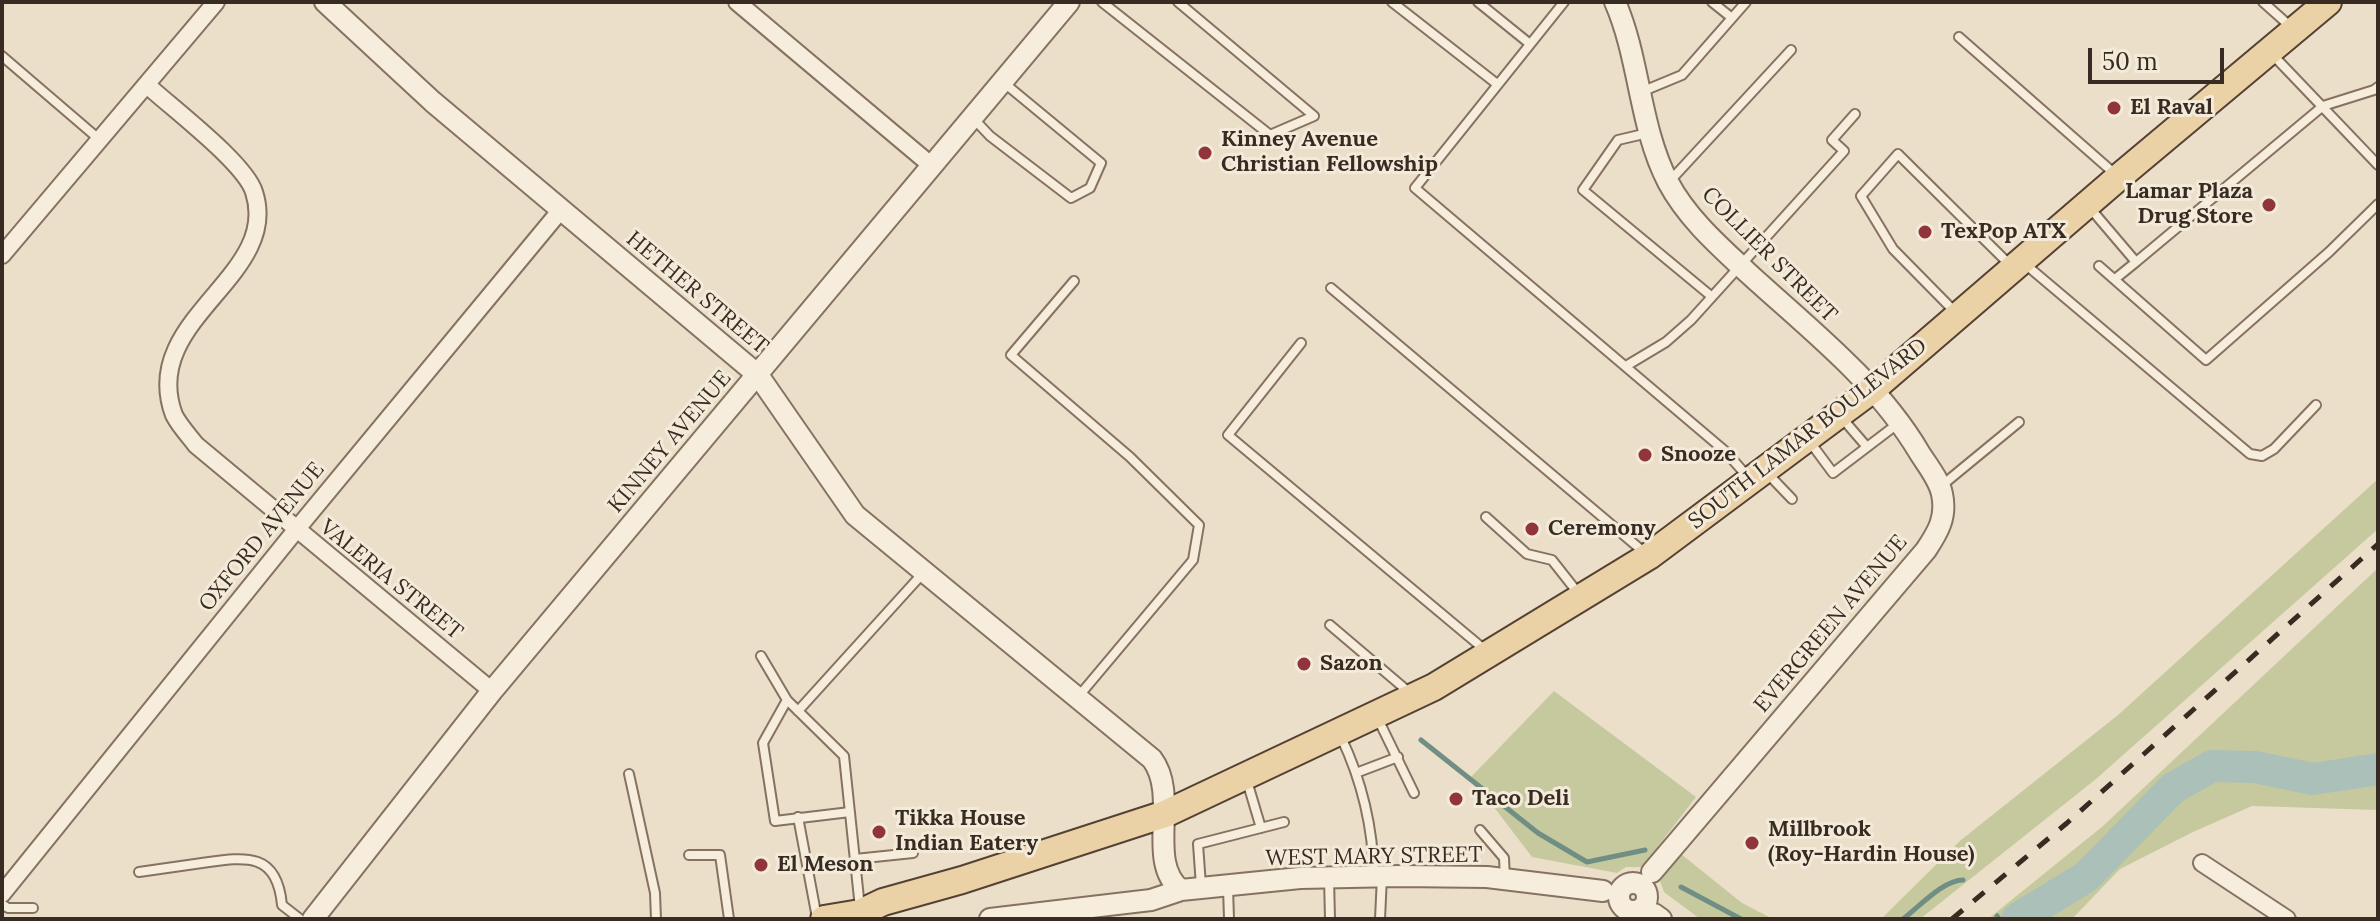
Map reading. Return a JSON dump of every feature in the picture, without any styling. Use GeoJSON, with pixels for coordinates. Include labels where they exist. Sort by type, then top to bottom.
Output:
{"type":"FeatureCollection","features":[{"type":"Feature","properties":{"kind":"main road","name":"SOUTH LAMAR BOULEVARD"},"geometry":{"type":"LineString","coordinates":[[842,918],[883,902],[962,880],[1165,814],[1434,687],[1649,556],[1873,389],[2328,2]]}},
{"type":"Feature","properties":{"kind":"street"},"geometry":{"type":"LineString","coordinates":[[2,255],[216,2]]}},
{"type":"Feature","properties":{"kind":"street","name":"HETHER STREET"},"geometry":{"type":"LineString","coordinates":[[325,2],[433,102],[758,375],[855,515],[1152,759],[1164,782],[1165,814]]}},
{"type":"Feature","properties":{"kind":"street"},"geometry":{"type":"LineString","coordinates":[[737,2],[932,166]]}},
{"type":"Feature","properties":{"kind":"street","name":"KINNEY AVENUE"},"geometry":{"type":"LineString","coordinates":[[313,919],[492,691],[1069,2]]}},
{"type":"Feature","properties":{"kind":"street","name":"COLLIER STREET"},"geometry":{"type":"LineString","coordinates":[[1615,2],[1650,133],[1668,182],[1688,212],[1740,266],[1873,389]]}},
{"type":"Feature","properties":{"kind":"street","name":"VALERIA STREET"},"geometry":{"type":"LineString","coordinates":[[147,85],[238,167],[254,191],[258,217],[251,247],[179,340],[169,365],[168,389],[175,417],[196,445],[492,691]]}},
{"type":"Feature","properties":{"kind":"street","name":"OXFORD AVENUE"},"geometry":{"type":"LineString","coordinates":[[2,894],[296,530],[560,211]]}},
{"type":"Feature","properties":{"kind":"street","name":"EVERGREEN AVENUE"},"geometry":{"type":"LineString","coordinates":[[1638,897],[1926,550],[1941,527],[1940,487],[1901,421],[1873,389]]}},
{"type":"Feature","properties":{"kind":"street"},"geometry":{"type":"LineString","coordinates":[[1165,814],[1165,865],[1171,883],[1191,890]]}},
{"type":"Feature","properties":{"kind":"street"},"geometry":{"type":"LineString","coordinates":[[2202,863],[2287,919]]}},
{"type":"Feature","properties":{"kind":"street","name":"WEST MARY STREET"},"geometry":{"type":"LineString","coordinates":[[990,919],[1151,900],[1191,890],[1329,877],[1505,879],[1638,897]]}},
{"type":"Feature","properties":{"kind":"lane"},"geometry":{"type":"LineString","coordinates":[[1102,2],[1270,135],[1314,116],[1178,2]]}},
{"type":"Feature","properties":{"kind":"lane"},"geometry":{"type":"LineString","coordinates":[[1392,2],[1497,84]]}},
{"type":"Feature","properties":{"kind":"lane"},"geometry":{"type":"LineString","coordinates":[[1478,2],[1530,44]]}},
{"type":"Feature","properties":{"kind":"lane"},"geometry":{"type":"LineString","coordinates":[[1564,2],[1415,188],[1725,451],[1792,499]]}},
{"type":"Feature","properties":{"kind":"lane"},"geometry":{"type":"LineString","coordinates":[[1712,2],[1732,18]]}},
{"type":"Feature","properties":{"kind":"lane"},"geometry":{"type":"LineString","coordinates":[[1640,92],[1682,75],[1746,2]]}},
{"type":"Feature","properties":{"kind":"lane"},"geometry":{"type":"LineString","coordinates":[[2263,2],[2294,30]]}},
{"type":"Feature","properties":{"kind":"lane"},"geometry":{"type":"LineString","coordinates":[[1959,37],[2119,177]]}},
{"type":"Feature","properties":{"kind":"lane"},"geometry":{"type":"LineString","coordinates":[[1668,182],[1791,50]]}},
{"type":"Feature","properties":{"kind":"lane"},"geometry":{"type":"LineString","coordinates":[[2269,51],[2378,165]]}},
{"type":"Feature","properties":{"kind":"lane"},"geometry":{"type":"LineString","coordinates":[[2,56],[101,140]]}},
{"type":"Feature","properties":{"kind":"lane"},"geometry":{"type":"LineString","coordinates":[[972,118],[990,136],[1071,198],[1090,188],[1101,163],[1003,81]]}},
{"type":"Feature","properties":{"kind":"lane"},"geometry":{"type":"LineString","coordinates":[[2115,279],[2323,106],[2377,90]]}},
{"type":"Feature","properties":{"kind":"lane"},"geometry":{"type":"LineString","coordinates":[[1626,366],[1666,342],[1691,320],[1844,151],[1832,140],[1855,114]]}},
{"type":"Feature","properties":{"kind":"lane"},"geometry":{"type":"LineString","coordinates":[[1650,133],[1618,140],[1583,190],[1711,296]]}},
{"type":"Feature","properties":{"kind":"lane"},"geometry":{"type":"LineString","coordinates":[[1959,315],[1893,249],[1861,196],[1898,154],[2017,264],[2250,454],[2262,456],[2274,449],[2316,405]]}},
{"type":"Feature","properties":{"kind":"lane"},"geometry":{"type":"LineString","coordinates":[[2099,266],[2206,360],[2329,252],[2378,204]]}},
{"type":"Feature","properties":{"kind":"lane"},"geometry":{"type":"LineString","coordinates":[[2087,205],[2136,262]]}},
{"type":"Feature","properties":{"kind":"lane"},"geometry":{"type":"LineString","coordinates":[[1074,281],[1011,355],[1130,457],[1199,525],[1193,560],[1078,698]]}},
{"type":"Feature","properties":{"kind":"lane"},"geometry":{"type":"LineString","coordinates":[[1331,288],[1649,556]]}},
{"type":"Feature","properties":{"kind":"lane"},"geometry":{"type":"LineString","coordinates":[[1301,343],[1228,435],[1488,653]]}},
{"type":"Feature","properties":{"kind":"lane"},"geometry":{"type":"LineString","coordinates":[[1839,415],[1867,447]]}},
{"type":"Feature","properties":{"kind":"lane"},"geometry":{"type":"LineString","coordinates":[[1807,438],[1833,473],[1901,421]]}},
{"type":"Feature","properties":{"kind":"lane"},"geometry":{"type":"LineString","coordinates":[[1940,487],[2019,422]]}},
{"type":"Feature","properties":{"kind":"lane"},"geometry":{"type":"LineString","coordinates":[[1486,517],[1527,554],[1552,560],[1581,597]]}},
{"type":"Feature","properties":{"kind":"lane"},"geometry":{"type":"LineString","coordinates":[[798,711],[924,572]]}},
{"type":"Feature","properties":{"kind":"lane"},"geometry":{"type":"LineString","coordinates":[[1330,625],[1414,697]]}},
{"type":"Feature","properties":{"kind":"lane"},"geometry":{"type":"LineString","coordinates":[[761,656],[787,700],[844,756],[855,859],[842,918]]}},
{"type":"Feature","properties":{"kind":"lane"},"geometry":{"type":"LineString","coordinates":[[787,700],[763,743],[775,821],[850,812]]}},
{"type":"Feature","properties":{"kind":"lane"},"geometry":{"type":"LineString","coordinates":[[1376,715],[1414,793]]}},
{"type":"Feature","properties":{"kind":"lane"},"geometry":{"type":"LineString","coordinates":[[1338,732],[1356,773],[1373,840],[1380,919]]}},
{"type":"Feature","properties":{"kind":"lane"},"geometry":{"type":"LineString","coordinates":[[1356,773],[1398,757]]}},
{"type":"Feature","properties":{"kind":"lane"},"geometry":{"type":"LineString","coordinates":[[629,774],[655,893],[656,919]]}},
{"type":"Feature","properties":{"kind":"lane"},"geometry":{"type":"LineString","coordinates":[[1245,776],[1261,828]]}},
{"type":"Feature","properties":{"kind":"lane"},"geometry":{"type":"LineString","coordinates":[[798,817],[842,918]]}},
{"type":"Feature","properties":{"kind":"lane"},"geometry":{"type":"LineString","coordinates":[[1191,890],[1198,844],[1284,822]]}},
{"type":"Feature","properties":{"kind":"lane"},"geometry":{"type":"LineString","coordinates":[[1480,830],[1504,858],[1505,879]]}},
{"type":"Feature","properties":{"kind":"lane"},"geometry":{"type":"LineString","coordinates":[[855,859],[913,853]]}},
{"type":"Feature","properties":{"kind":"lane"},"geometry":{"type":"LineString","coordinates":[[689,855],[720,855],[729,919]]}},
{"type":"Feature","properties":{"kind":"lane"},"geometry":{"type":"LineString","coordinates":[[139,872],[243,857],[271,870],[280,883],[282,905],[300,919]]}},
{"type":"Feature","properties":{"kind":"lane"},"geometry":{"type":"LineString","coordinates":[[1329,877],[1330,919]]}},
{"type":"Feature","properties":{"kind":"lane"},"geometry":{"type":"LineString","coordinates":[[1228,886],[1229,919]]}},
{"type":"Feature","properties":{"kind":"lane"},"geometry":{"type":"LineString","coordinates":[[2,904],[8,908],[33,908]]}},
{"type":"Feature","properties":{"kind":"green space"},"geometry":{"type":"Polygon","coordinates":[[[2378,479],[2378,529],[2096,779],[1920,919],[1881,919],[1961,840],[2118,715],[2378,479]]]}},
{"type":"Feature","properties":{"kind":"green space"},"geometry":{"type":"Polygon","coordinates":[[[2378,568],[2378,810],[2252,806],[2120,869],[2072,919],[1988,919],[2103,826],[2378,568]]]}},
{"type":"Feature","properties":{"kind":"green space"},"geometry":{"type":"Polygon","coordinates":[[[1554,691],[1696,797],[1642,867],[1626,867],[1617,873],[1532,857],[1471,777],[1554,691]]]}},
{"type":"Feature","properties":{"kind":"green space"},"geometry":{"type":"Polygon","coordinates":[[[1681,854],[1742,903],[1773,919],[1700,919],[1664,892],[1660,881],[1681,854]]]}},
{"type":"Feature","properties":{"kind":"waterway"},"geometry":{"type":"LineString","coordinates":[[1421,740],[1538,833],[1587,862],[1645,850]]}},
{"type":"Feature","properties":{"kind":"waterway"},"geometry":{"type":"LineString","coordinates":[[2017,919],[2086,877],[2173,788],[2212,766],[2255,767],[2313,779],[2378,769]]}},
{"type":"Feature","properties":{"kind":"waterway"},"geometry":{"type":"LineString","coordinates":[[1903,919],[1939,889],[1963,880]]}},
{"type":"Feature","properties":{"kind":"waterway"},"geometry":{"type":"LineString","coordinates":[[1681,887],[1741,919]]}},
{"type":"Feature","properties":{"kind":"railway"},"geometry":{"type":"LineString","coordinates":[[1952,919],[2067,823],[2378,544]]}},
{"type":"Feature","properties":{"kind":"place","name":"El Raval"},"geometry":{"type":"Point","coordinates":[2114,108]}},
{"type":"Feature","properties":{"kind":"place","name":"Kinney Avenue Christian Fellowship"},"geometry":{"type":"Point","coordinates":[1205,153]}},
{"type":"Feature","properties":{"kind":"place","name":"Lamar Plaza Drug Store"},"geometry":{"type":"Point","coordinates":[2269,205]}},
{"type":"Feature","properties":{"kind":"place","name":"TexPop ATX"},"geometry":{"type":"Point","coordinates":[1925,232]}},
{"type":"Feature","properties":{"kind":"place","name":"Snooze"},"geometry":{"type":"Point","coordinates":[1645,455]}},
{"type":"Feature","properties":{"kind":"place","name":"Ceremony"},"geometry":{"type":"Point","coordinates":[1532,529]}},
{"type":"Feature","properties":{"kind":"place","name":"Sazon"},"geometry":{"type":"Point","coordinates":[1304,664]}},
{"type":"Feature","properties":{"kind":"place","name":"Taco Deli"},"geometry":{"type":"Point","coordinates":[1456,799]}},
{"type":"Feature","properties":{"kind":"place","name":"Tikka House Indian Eatery"},"geometry":{"type":"Point","coordinates":[879,832]}},
{"type":"Feature","properties":{"kind":"place","name":"Millbrook (Roy-Hardin House)"},"geometry":{"type":"Point","coordinates":[1752,843]}},
{"type":"Feature","properties":{"kind":"place","name":"El Meson"},"geometry":{"type":"Point","coordinates":[761,865]}}]}
